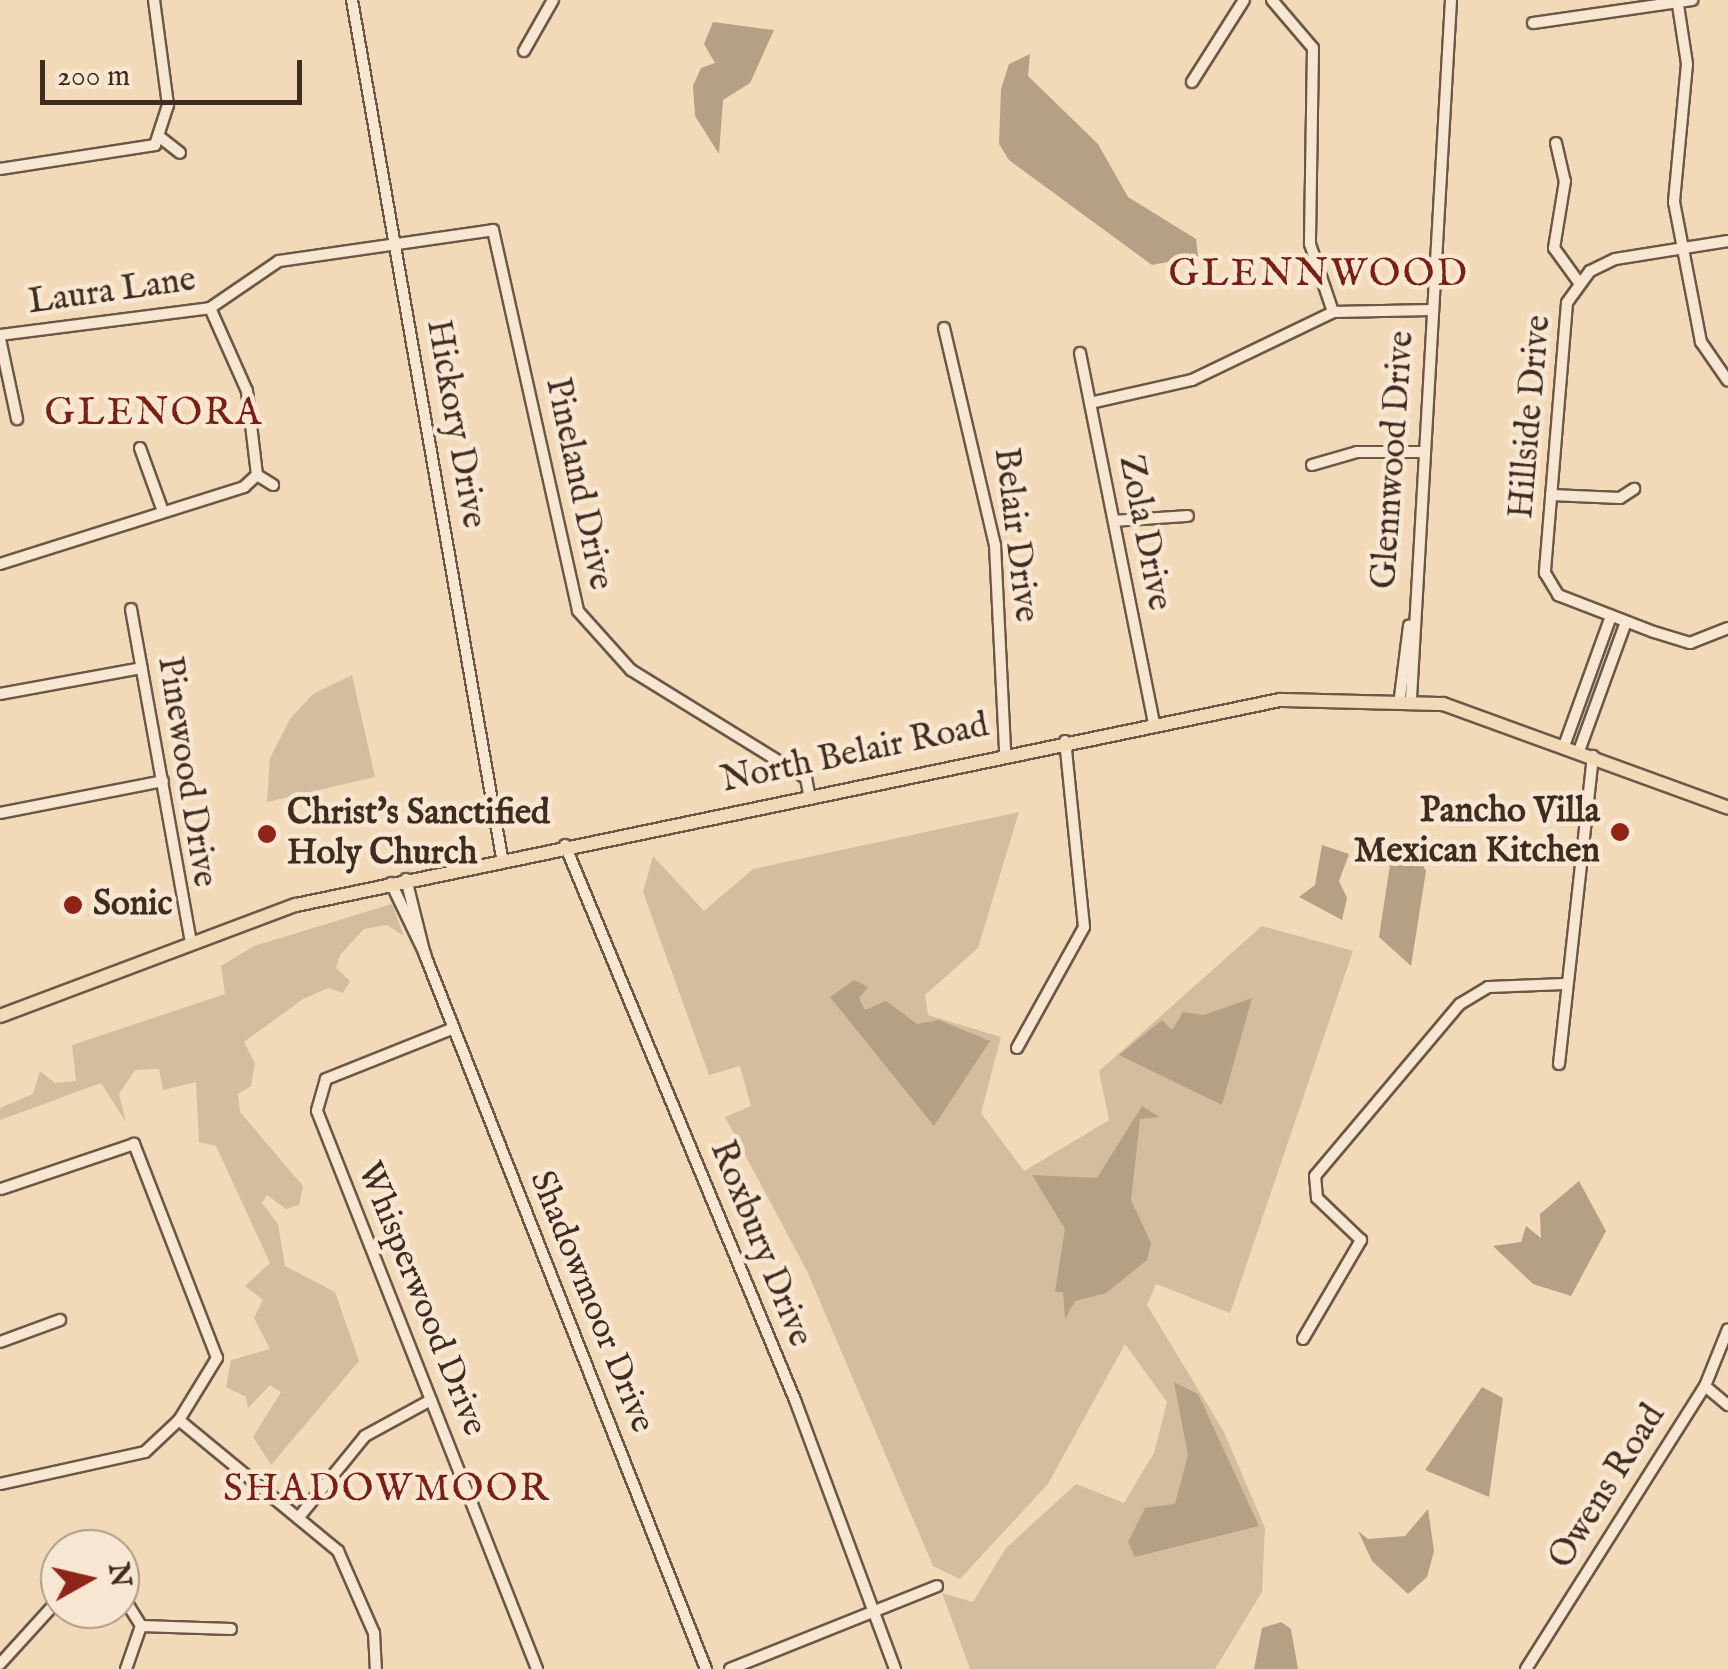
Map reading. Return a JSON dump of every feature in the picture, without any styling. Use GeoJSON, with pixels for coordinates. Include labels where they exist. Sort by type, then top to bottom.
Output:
{"type":"FeatureCollection","features":[{"type":"Feature","properties":{"kind":"main road","name":"North Belair Road"},"geometry":{"type":"LineString","coordinates":[[0,1016],[191,942],[391,882],[809,793],[1280,700],[1405,698],[1579,751],[1728,808]]}},
{"type":"Feature","properties":{"kind":"street"},"geometry":{"type":"LineString","coordinates":[[0,169],[133,154],[161,138],[168,106],[154,0]]}},
{"type":"Feature","properties":{"kind":"street","name":"Hickory Drive"},"geometry":{"type":"LineString","coordinates":[[352,0],[502,858]]}},
{"type":"Feature","properties":{"kind":"street"},"geometry":{"type":"LineString","coordinates":[[524,51],[553,0]]}},
{"type":"Feature","properties":{"kind":"street"},"geometry":{"type":"LineString","coordinates":[[1192,82],[1244,0]]}},
{"type":"Feature","properties":{"kind":"street"},"geometry":{"type":"LineString","coordinates":[[1272,0],[1313,48],[1310,244],[1333,312]]}},
{"type":"Feature","properties":{"kind":"street","name":"Glennwood Drive"},"geometry":{"type":"LineString","coordinates":[[1405,698],[1451,0]]}},
{"type":"Feature","properties":{"kind":"street"},"geometry":{"type":"LineString","coordinates":[[1532,23],[1692,0]]}},
{"type":"Feature","properties":{"kind":"street"},"geometry":{"type":"LineString","coordinates":[[1678,5],[1686,64],[1672,176],[1706,357],[1728,380]]}},
{"type":"Feature","properties":{"kind":"street"},"geometry":{"type":"LineString","coordinates":[[161,138],[180,153]]}},
{"type":"Feature","properties":{"kind":"street"},"geometry":{"type":"LineString","coordinates":[[1556,143],[1565,181],[1554,248],[1580,284]]}},
{"type":"Feature","properties":{"kind":"street","name":"Pineland Drive"},"geometry":{"type":"LineString","coordinates":[[396,244],[486,227],[500,238],[578,612],[631,670],[806,778],[809,793]]}},
{"type":"Feature","properties":{"kind":"street","name":"Hillside Drive"},"geometry":{"type":"LineString","coordinates":[[1610,616],[1548,586],[1562,326],[1580,284],[1616,259],[1728,241]]}},
{"type":"Feature","properties":{"kind":"street","name":"Laura Lane"},"geometry":{"type":"LineString","coordinates":[[0,337],[210,308],[279,261],[396,244]]}},
{"type":"Feature","properties":{"kind":"street"},"geometry":{"type":"LineString","coordinates":[[210,308],[246,391],[257,475]]}},
{"type":"Feature","properties":{"kind":"street"},"geometry":{"type":"LineString","coordinates":[[1090,403],[1192,380],[1333,312],[1432,310]]}},
{"type":"Feature","properties":{"kind":"street","name":"Belair Drive"},"geometry":{"type":"LineString","coordinates":[[944,328],[992,528],[1005,753]]}},
{"type":"Feature","properties":{"kind":"street"},"geometry":{"type":"LineString","coordinates":[[0,337],[17,419]]}},
{"type":"Feature","properties":{"kind":"street","name":"Zola Drive"},"geometry":{"type":"LineString","coordinates":[[1080,353],[1154,724]]}},
{"type":"Feature","properties":{"kind":"street"},"geometry":{"type":"LineString","coordinates":[[140,448],[160,506]]}},
{"type":"Feature","properties":{"kind":"street"},"geometry":{"type":"LineString","coordinates":[[1312,466],[1358,452],[1420,452]]}},
{"type":"Feature","properties":{"kind":"street"},"geometry":{"type":"LineString","coordinates":[[257,475],[273,485]]}},
{"type":"Feature","properties":{"kind":"street"},"geometry":{"type":"LineString","coordinates":[[0,564],[160,506],[244,487],[257,475]]}},
{"type":"Feature","properties":{"kind":"street"},"geometry":{"type":"LineString","coordinates":[[1551,496],[1620,498],[1634,489]]}},
{"type":"Feature","properties":{"kind":"street"},"geometry":{"type":"LineString","coordinates":[[1114,520],[1188,516]]}},
{"type":"Feature","properties":{"kind":"street","name":"Pinewood Drive"},"geometry":{"type":"LineString","coordinates":[[132,610],[191,942]]}},
{"type":"Feature","properties":{"kind":"street"},"geometry":{"type":"LineString","coordinates":[[1564,746],[1610,616],[1690,643],[1728,628]]}},
{"type":"Feature","properties":{"kind":"street"},"geometry":{"type":"LineString","coordinates":[[1579,751],[1626,622]]}},
{"type":"Feature","properties":{"kind":"street"},"geometry":{"type":"LineString","coordinates":[[0,694],[142,668]]}},
{"type":"Feature","properties":{"kind":"street"},"geometry":{"type":"LineString","coordinates":[[1017,1048],[1084,927],[1065,741]]}},
{"type":"Feature","properties":{"kind":"street"},"geometry":{"type":"LineString","coordinates":[[1559,1064],[1593,756]]}},
{"type":"Feature","properties":{"kind":"street"},"geometry":{"type":"LineString","coordinates":[[0,813],[163,781]]}},
{"type":"Feature","properties":{"kind":"street","name":"Roxbury Drive"},"geometry":{"type":"LineString","coordinates":[[565,844],[796,1400],[895,1669]]}},
{"type":"Feature","properties":{"kind":"street","name":"Shadowmoor Drive"},"geometry":{"type":"LineString","coordinates":[[406,879],[411,919]]}},
{"type":"Feature","properties":{"kind":"street","name":"Shadowmoor Drive"},"geometry":{"type":"LineString","coordinates":[[391,882],[426,955],[706,1669]]}},
{"type":"Feature","properties":{"kind":"street"},"geometry":{"type":"LineString","coordinates":[[1303,1339],[1362,1240],[1312,1192],[1315,1176],[1460,1004],[1488,987],[1565,984]]}},
{"type":"Feature","properties":{"kind":"street","name":"Whisperwood Drive"},"geometry":{"type":"LineString","coordinates":[[454,1028],[326,1079],[315,1097],[537,1669]]}},
{"type":"Feature","properties":{"kind":"street"},"geometry":{"type":"LineString","coordinates":[[0,1484],[145,1452],[179,1420],[212,1373],[216,1343],[134,1144],[2,1189]]}},
{"type":"Feature","properties":{"kind":"street"},"geometry":{"type":"LineString","coordinates":[[0,1342],[60,1320]]}},
{"type":"Feature","properties":{"kind":"street","name":"Owens Road"},"geometry":{"type":"LineString","coordinates":[[1526,1669],[1705,1386],[1728,1329]]}},
{"type":"Feature","properties":{"kind":"street"},"geometry":{"type":"LineString","coordinates":[[1705,1386],[1728,1405]]}},
{"type":"Feature","properties":{"kind":"street"},"geometry":{"type":"LineString","coordinates":[[299,1517],[365,1436],[431,1400]]}},
{"type":"Feature","properties":{"kind":"street"},"geometry":{"type":"LineString","coordinates":[[179,1420],[299,1517],[347,1568],[374,1633],[376,1669]]}},
{"type":"Feature","properties":{"kind":"street"},"geometry":{"type":"LineString","coordinates":[[730,1669],[937,1586]]}},
{"type":"Feature","properties":{"kind":"street"},"geometry":{"type":"LineString","coordinates":[[0,1664],[40,1620]]}},
{"type":"Feature","properties":{"kind":"street"},"geometry":{"type":"LineString","coordinates":[[126,1669],[141,1626],[231,1630]]}},
{"type":"Feature","properties":{"kind":"shaded area"},"geometry":{"type":"Polygon","coordinates":[[[713,22],[774,30],[750,83],[723,100],[719,154],[695,116],[693,86],[701,68],[715,63],[704,44],[713,22]]]}},
{"type":"Feature","properties":{"kind":"shaded area"},"geometry":{"type":"Polygon","coordinates":[[[1030,54],[1028,76],[1098,144],[1128,197],[1196,239],[1198,256],[1152,265],[1009,160],[999,144],[1001,89],[1009,64],[1030,54]]]}},
{"type":"Feature","properties":{"kind":"shaded area"},"geometry":{"type":"Polygon","coordinates":[[[352,675],[375,777],[267,802],[270,758],[290,719],[313,694],[352,675]]]}},
{"type":"Feature","properties":{"kind":"shaded area"},"geometry":{"type":"Polygon","coordinates":[[[1019,812],[978,948],[925,995],[928,1015],[1001,1037],[981,1113],[1024,1171],[1109,1120],[1099,1071],[1262,926],[1353,951],[1230,1313],[1156,1284],[1147,1305],[1224,1432],[1265,1528],[1262,1592],[1215,1669],[970,1669],[942,1593],[973,1602],[1006,1548],[1076,1484],[1124,1503],[1154,1453],[1167,1402],[1125,1344],[1048,1484],[960,1579],[933,1566],[807,1271],[725,1117],[751,1106],[740,1066],[709,1075],[643,892],[653,856],[704,911],[753,869],[1019,812]]]}},
{"type":"Feature","properties":{"kind":"shaded area"},"geometry":{"type":"Polygon","coordinates":[[[1322,845],[1349,854],[1339,881],[1347,898],[1342,920],[1299,897],[1315,885],[1322,845]]]}},
{"type":"Feature","properties":{"kind":"shaded area"},"geometry":{"type":"Polygon","coordinates":[[[1393,845],[1416,853],[1426,871],[1411,966],[1379,937],[1393,845]]]}},
{"type":"Feature","properties":{"kind":"shaded area"},"geometry":{"type":"Polygon","coordinates":[[[392,904],[404,936],[387,925],[364,929],[340,955],[336,968],[350,981],[343,993],[328,988],[303,999],[244,1042],[255,1063],[251,1086],[238,1094],[240,1112],[303,1186],[299,1205],[286,1209],[267,1195],[262,1203],[278,1224],[285,1266],[335,1292],[359,1361],[271,1465],[253,1437],[281,1392],[270,1385],[248,1408],[246,1397],[226,1387],[231,1360],[270,1349],[254,1318],[263,1300],[245,1286],[270,1263],[216,1146],[199,1142],[196,1082],[163,1090],[159,1069],[135,1070],[119,1094],[126,1122],[101,1083],[0,1120],[0,1108],[33,1094],[40,1071],[55,1083],[76,1081],[72,1045],[225,994],[221,966],[254,946],[392,904]]]}},
{"type":"Feature","properties":{"kind":"shaded area"},"geometry":{"type":"Polygon","coordinates":[[[854,980],[868,987],[859,998],[865,1010],[886,1001],[917,1024],[939,1020],[990,1041],[934,1126],[830,997],[854,980]]]}},
{"type":"Feature","properties":{"kind":"shaded area"},"geometry":{"type":"Polygon","coordinates":[[[1252,998],[1222,1105],[1119,1055],[1162,1020],[1172,1030],[1183,1012],[1204,1015],[1252,998]]]}},
{"type":"Feature","properties":{"kind":"shaded area"},"geometry":{"type":"Polygon","coordinates":[[[1142,1106],[1159,1117],[1140,1119],[1131,1200],[1151,1243],[1147,1260],[1106,1293],[1075,1301],[1065,1319],[1063,1292],[1055,1292],[1065,1229],[1032,1175],[1097,1178],[1142,1106]]]}},
{"type":"Feature","properties":{"kind":"shaded area"},"geometry":{"type":"Polygon","coordinates":[[[1579,1181],[1606,1231],[1571,1296],[1533,1284],[1493,1246],[1521,1242],[1526,1226],[1541,1238],[1540,1214],[1579,1181]]]}},
{"type":"Feature","properties":{"kind":"shaded area"},"geometry":{"type":"Polygon","coordinates":[[[1174,1382],[1198,1394],[1259,1526],[1135,1557],[1128,1542],[1145,1508],[1175,1504],[1188,1455],[1174,1382]]]}},
{"type":"Feature","properties":{"kind":"shaded area"},"geometry":{"type":"Polygon","coordinates":[[[1482,1387],[1503,1398],[1489,1497],[1425,1470],[1482,1387]]]}},
{"type":"Feature","properties":{"kind":"shaded area"},"geometry":{"type":"Polygon","coordinates":[[[1428,1509],[1434,1551],[1427,1577],[1408,1594],[1372,1561],[1358,1531],[1368,1539],[1405,1536],[1428,1509]]]}},
{"type":"Feature","properties":{"kind":"shaded area"},"geometry":{"type":"Polygon","coordinates":[[[1281,1622],[1291,1629],[1298,1669],[1254,1669],[1262,1628],[1281,1622]]]}},
{"type":"Feature","properties":{"kind":"place","name":"Pancho Villa Mexican Kitchen"},"geometry":{"type":"Point","coordinates":[1620,832]}},
{"type":"Feature","properties":{"kind":"place","name":"Christ's Sanctified Holy Church"},"geometry":{"type":"Point","coordinates":[267,834]}},
{"type":"Feature","properties":{"kind":"place","name":"Sonic"},"geometry":{"type":"Point","coordinates":[73,905]}},
{"type":"Feature","properties":{"kind":"district","name":"GLENNWOOD"},"geometry":{"type":"Point","coordinates":[1319,276]}},
{"type":"Feature","properties":{"kind":"district","name":"GLENORA"},"geometry":{"type":"Point","coordinates":[154,415]}},
{"type":"Feature","properties":{"kind":"district","name":"SHADOWMOOR"},"geometry":{"type":"Point","coordinates":[387,1491]}}]}
